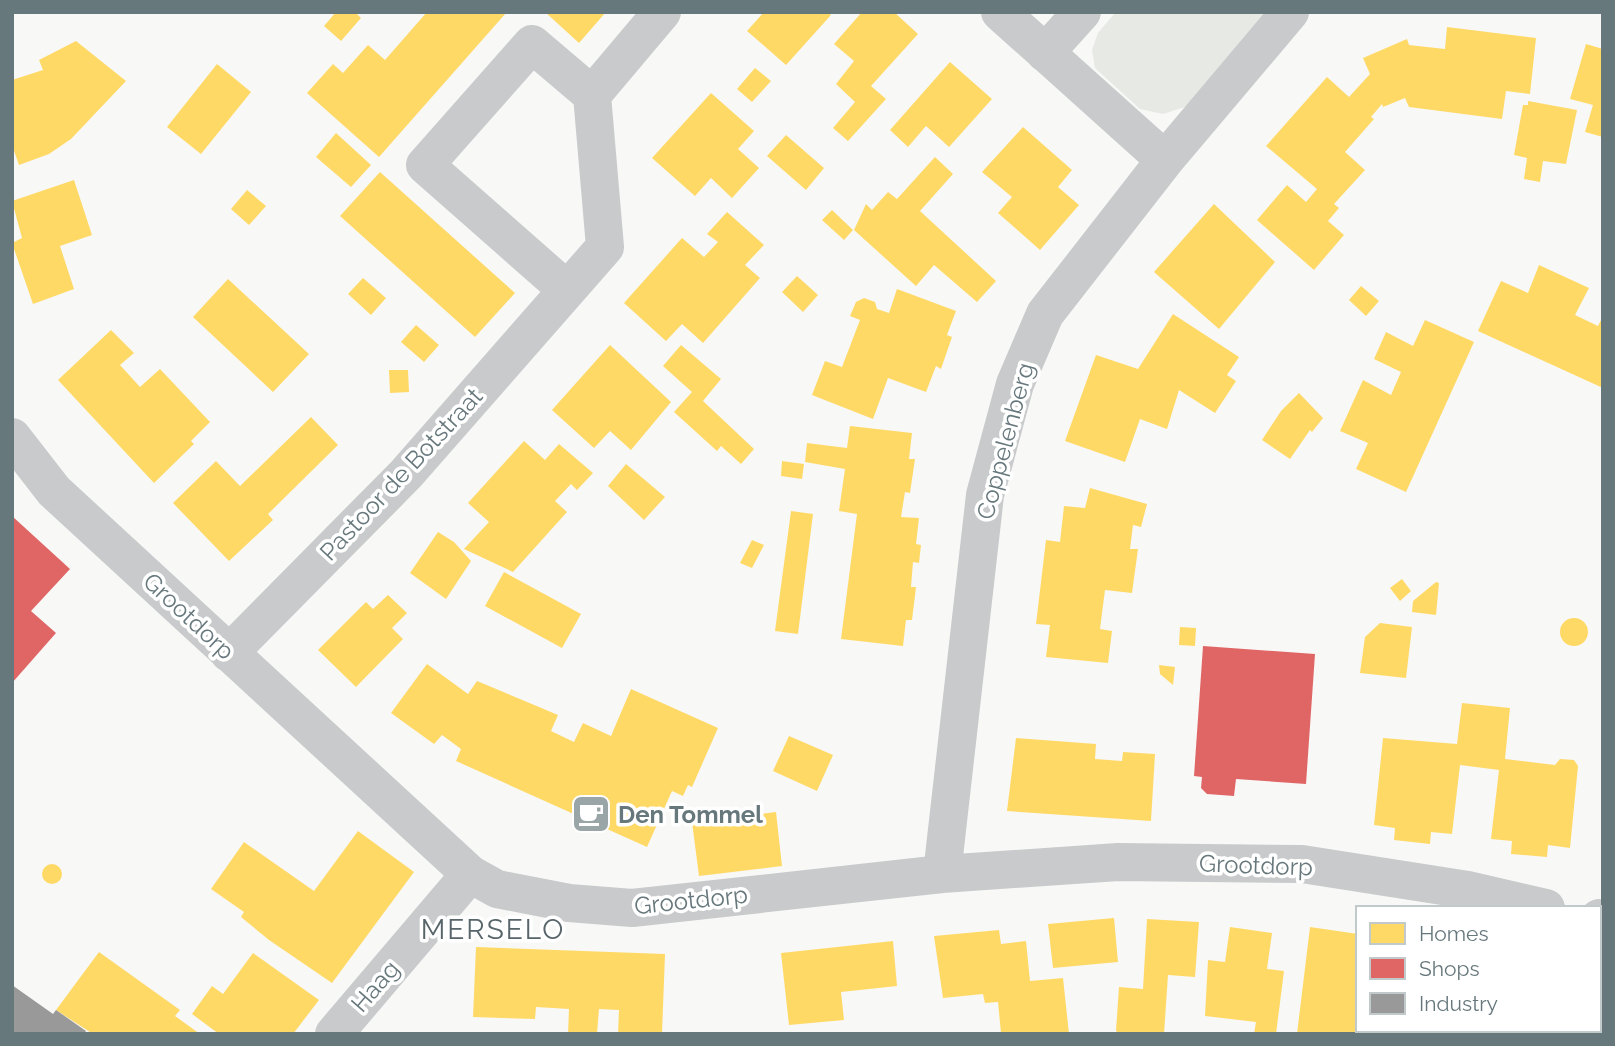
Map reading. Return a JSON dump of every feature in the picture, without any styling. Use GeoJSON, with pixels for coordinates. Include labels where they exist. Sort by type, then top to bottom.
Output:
{"type":"FeatureCollection","features":[{"type":"Feature","properties":{"kind":"street"},"geometry":{"type":"LineString","coordinates":[[567,290],[425,165],[532,44],[592,95],[662,12]]}},
{"type":"Feature","properties":{"kind":"street"},"geometry":{"type":"LineString","coordinates":[[1000,12],[1165,160]]}},
{"type":"Feature","properties":{"kind":"street"},"geometry":{"type":"LineString","coordinates":[[1045,52],[1082,12]]}},
{"type":"Feature","properties":{"kind":"street","name":"Coppelenberg"},"geometry":{"type":"LineString","coordinates":[[942,874],[985,495],[1015,384],[1045,314],[1165,160],[1290,12]]}},
{"type":"Feature","properties":{"kind":"street","name":"Pastoor de Botstraat"},"geometry":{"type":"LineString","coordinates":[[229,653],[406,474],[604,247],[592,95]]}},
{"type":"Feature","properties":{"kind":"street","name":"Grootdorp"},"geometry":{"type":"LineString","coordinates":[[12,437],[54,491],[470,874],[497,889],[569,903],[632,908],[942,874],[1118,862],[1302,864],[1468,890],[1537,906]]}},
{"type":"Feature","properties":{"kind":"street","name":"Haag"},"geometry":{"type":"LineString","coordinates":[[334,1034],[470,874]]}},
{"type":"Feature","properties":{"kind":"shaded area"},"geometry":{"type":"Polygon","coordinates":[[[1116,12],[1270,12],[1185,107],[1163,114],[1140,109],[1095,68],[1092,50],[1098,33],[1116,12]]]}},
{"type":"Feature","properties":{"kind":"building: Homes"},"geometry":{"type":"Polygon","coordinates":[[[336,12],[355,12],[361,18],[341,41],[324,26],[336,12]]]}},
{"type":"Feature","properties":{"kind":"building: Homes"},"geometry":{"type":"Polygon","coordinates":[[[427,12],[506,13],[379,157],[307,93],[333,64],[343,73],[368,45],[385,60],[427,12]]]}},
{"type":"Feature","properties":{"kind":"building: Homes"},"geometry":{"type":"Polygon","coordinates":[[[545,12],[606,12],[579,43],[545,12]]]}},
{"type":"Feature","properties":{"kind":"building: Homes"},"geometry":{"type":"Polygon","coordinates":[[[764,12],[828,12],[831,15],[786,65],[747,31],[764,12]]]}},
{"type":"Feature","properties":{"kind":"building: Homes"},"geometry":{"type":"Polygon","coordinates":[[[862,12],[894,12],[918,34],[871,86],[886,99],[848,141],[833,128],[855,102],[836,84],[854,61],[834,44],[862,12]]]}},
{"type":"Feature","properties":{"kind":"building: Homes"},"geometry":{"type":"Polygon","coordinates":[[[1447,27],[1536,38],[1530,94],[1506,91],[1502,119],[1409,107],[1405,98],[1383,107],[1382,104],[1371,117],[1374,119],[1345,152],[1365,170],[1334,204],[1339,208],[1328,221],[1344,235],[1314,270],[1257,220],[1287,185],[1306,202],[1317,189],[1266,146],[1327,77],[1349,97],[1370,74],[1363,58],[1407,39],[1409,45],[1445,49],[1447,27]]]}},
{"type":"Feature","properties":{"kind":"building: Homes"},"geometry":{"type":"Polygon","coordinates":[[[76,41],[126,81],[71,139],[49,154],[19,165],[12,145],[12,80],[43,70],[39,60],[76,41]]]}},
{"type":"Feature","properties":{"kind":"building: Homes"},"geometry":{"type":"Polygon","coordinates":[[[1586,44],[1603,49],[1603,137],[1585,132],[1593,105],[1570,99],[1586,44]]]}},
{"type":"Feature","properties":{"kind":"building: Homes"},"geometry":{"type":"Polygon","coordinates":[[[950,62],[992,99],[949,147],[926,126],[908,147],[890,130],[950,62]]]}},
{"type":"Feature","properties":{"kind":"building: Homes"},"geometry":{"type":"Polygon","coordinates":[[[217,64],[251,92],[201,154],[167,127],[217,64]]]}},
{"type":"Feature","properties":{"kind":"building: Homes"},"geometry":{"type":"Polygon","coordinates":[[[755,68],[771,81],[752,102],[737,89],[755,68]]]}},
{"type":"Feature","properties":{"kind":"building: Homes"},"geometry":{"type":"Polygon","coordinates":[[[711,93],[754,131],[738,149],[759,168],[732,198],[711,178],[695,196],[652,158],[711,93]]]}},
{"type":"Feature","properties":{"kind":"building: Homes"},"geometry":{"type":"Polygon","coordinates":[[[1528,101],[1577,110],[1566,164],[1543,161],[1540,182],[1524,179],[1527,158],[1514,155],[1523,105],[1528,105],[1528,101]]]}},
{"type":"Feature","properties":{"kind":"building: Homes"},"geometry":{"type":"Polygon","coordinates":[[[1023,127],[1072,170],[1058,187],[1079,205],[1040,250],[998,213],[1012,197],[982,172],[1023,127]]]}},
{"type":"Feature","properties":{"kind":"building: Homes"},"geometry":{"type":"Polygon","coordinates":[[[336,133],[371,165],[351,187],[316,157],[336,133]]]}},
{"type":"Feature","properties":{"kind":"building: Homes"},"geometry":{"type":"Polygon","coordinates":[[[786,135],[824,168],[806,190],[767,156],[786,135]]]}},
{"type":"Feature","properties":{"kind":"building: Homes"},"geometry":{"type":"Polygon","coordinates":[[[935,157],[953,174],[920,211],[996,281],[977,302],[934,265],[916,286],[854,230],[866,204],[872,210],[888,192],[897,199],[935,157]]]}},
{"type":"Feature","properties":{"kind":"building: Homes"},"geometry":{"type":"Polygon","coordinates":[[[380,172],[515,293],[475,337],[340,216],[380,172]]]}},
{"type":"Feature","properties":{"kind":"building: Homes"},"geometry":{"type":"Polygon","coordinates":[[[74,180],[92,235],[60,246],[74,289],[33,304],[12,243],[22,238],[12,201],[74,180]]]}},
{"type":"Feature","properties":{"kind":"building: Homes"},"geometry":{"type":"Polygon","coordinates":[[[247,190],[266,206],[249,225],[231,209],[247,190]]]}},
{"type":"Feature","properties":{"kind":"building: Homes"},"geometry":{"type":"Polygon","coordinates":[[[1214,204],[1275,262],[1219,329],[1154,272],[1214,204]]]}},
{"type":"Feature","properties":{"kind":"building: Homes"},"geometry":{"type":"Polygon","coordinates":[[[832,210],[853,230],[844,240],[822,220],[832,210]]]}},
{"type":"Feature","properties":{"kind":"building: Homes"},"geometry":{"type":"Polygon","coordinates":[[[727,212],[764,245],[745,265],[760,278],[703,343],[682,324],[666,341],[624,303],[682,238],[704,257],[718,242],[707,234],[727,212]]]}},
{"type":"Feature","properties":{"kind":"building: Homes"},"geometry":{"type":"Polygon","coordinates":[[[1539,265],[1589,288],[1575,315],[1598,326],[1603,316],[1603,388],[1478,331],[1501,281],[1528,293],[1539,265]]]}},
{"type":"Feature","properties":{"kind":"building: Homes"},"geometry":{"type":"Polygon","coordinates":[[[797,276],[818,295],[803,312],[782,292],[797,276]]]}},
{"type":"Feature","properties":{"kind":"building: Homes"},"geometry":{"type":"Polygon","coordinates":[[[363,278],[386,298],[371,315],[348,294],[363,278]]]}},
{"type":"Feature","properties":{"kind":"building: Homes"},"geometry":{"type":"Polygon","coordinates":[[[228,279],[309,354],[273,392],[193,317],[228,279]]]}},
{"type":"Feature","properties":{"kind":"building: Homes"},"geometry":{"type":"Polygon","coordinates":[[[1361,286],[1379,301],[1366,316],[1349,300],[1361,286]]]}},
{"type":"Feature","properties":{"kind":"building: Homes"},"geometry":{"type":"Polygon","coordinates":[[[897,289],[956,311],[947,335],[952,337],[941,369],[936,366],[926,392],[888,378],[873,419],[812,395],[825,361],[842,367],[860,320],[850,316],[856,302],[864,298],[875,302],[877,309],[889,313],[897,289]]]}},
{"type":"Feature","properties":{"kind":"building: Homes"},"geometry":{"type":"Polygon","coordinates":[[[1173,314],[1239,357],[1227,375],[1236,381],[1215,413],[1179,390],[1167,429],[1140,419],[1125,462],[1065,441],[1096,355],[1138,369],[1173,314]]]}},
{"type":"Feature","properties":{"kind":"building: Homes"},"geometry":{"type":"Polygon","coordinates":[[[1425,320],[1474,342],[1406,492],[1356,469],[1368,443],[1340,431],[1363,380],[1391,395],[1401,372],[1374,359],[1386,332],[1413,346],[1425,320]]]}},
{"type":"Feature","properties":{"kind":"building: Homes"},"geometry":{"type":"Polygon","coordinates":[[[416,325],[439,345],[424,362],[401,342],[416,325]]]}},
{"type":"Feature","properties":{"kind":"building: Homes"},"geometry":{"type":"Polygon","coordinates":[[[111,330],[134,353],[120,365],[140,387],[160,369],[210,422],[191,441],[194,444],[154,483],[58,380],[111,330]]]}},
{"type":"Feature","properties":{"kind":"building: Homes"},"geometry":{"type":"Polygon","coordinates":[[[610,345],[671,402],[631,450],[610,431],[594,448],[552,410],[610,345]]]}},
{"type":"Feature","properties":{"kind":"building: Homes"},"geometry":{"type":"Polygon","coordinates":[[[681,345],[721,379],[703,401],[754,449],[741,464],[721,446],[717,451],[674,412],[692,392],[663,366],[681,345]]]}},
{"type":"Feature","properties":{"kind":"building: Homes"},"geometry":{"type":"Polygon","coordinates":[[[389,370],[408,370],[409,392],[390,393],[389,370]]]}},
{"type":"Feature","properties":{"kind":"building: Homes"},"geometry":{"type":"Polygon","coordinates":[[[1299,393],[1323,418],[1312,432],[1310,430],[1290,459],[1262,440],[1281,411],[1299,393]]]}},
{"type":"Feature","properties":{"kind":"building: Homes"},"geometry":{"type":"Polygon","coordinates":[[[311,417],[338,445],[268,514],[273,520],[229,561],[173,503],[216,461],[240,486],[311,417]]]}},
{"type":"Feature","properties":{"kind":"building: Homes"},"geometry":{"type":"Polygon","coordinates":[[[850,426],[912,433],[909,459],[915,459],[910,493],[905,492],[901,517],[919,518],[916,544],[921,545],[919,563],[913,562],[911,587],[916,587],[912,620],[906,620],[903,646],[841,639],[857,514],[839,511],[845,469],[805,462],[807,443],[847,448],[850,426]]]}},
{"type":"Feature","properties":{"kind":"building: Homes"},"geometry":{"type":"Polygon","coordinates":[[[524,441],[545,460],[559,444],[593,473],[577,490],[571,484],[555,501],[567,512],[513,572],[464,549],[489,522],[468,503],[524,441]]]}},
{"type":"Feature","properties":{"kind":"building: Homes"},"geometry":{"type":"Polygon","coordinates":[[[782,461],[804,464],[802,479],[781,476],[782,461]]]}},
{"type":"Feature","properties":{"kind":"building: Homes"},"geometry":{"type":"Polygon","coordinates":[[[626,464],[665,497],[644,520],[608,486],[626,464]]]}},
{"type":"Feature","properties":{"kind":"building: Homes"},"geometry":{"type":"Polygon","coordinates":[[[1090,488],[1147,504],[1141,527],[1133,525],[1130,549],[1138,549],[1132,593],[1105,590],[1100,629],[1112,631],[1108,663],[1046,657],[1050,625],[1036,624],[1046,540],[1060,542],[1064,506],[1085,508],[1090,488]]]}},
{"type":"Feature","properties":{"kind":"building: Homes"},"geometry":{"type":"Polygon","coordinates":[[[791,511],[813,514],[798,634],[775,631],[791,511]]]}},
{"type":"Feature","properties":{"kind":"building: Homes"},"geometry":{"type":"Polygon","coordinates":[[[438,532],[454,542],[471,561],[446,599],[410,573],[438,532]]]}},
{"type":"Feature","properties":{"kind":"building: Homes"},"geometry":{"type":"Polygon","coordinates":[[[752,540],[764,545],[752,568],[740,563],[752,540]]]}},
{"type":"Feature","properties":{"kind":"building: Homes"},"geometry":{"type":"Polygon","coordinates":[[[504,572],[581,614],[562,648],[485,606],[504,572]]]}},
{"type":"Feature","properties":{"kind":"building: Homes"},"geometry":{"type":"Polygon","coordinates":[[[1402,579],[1411,591],[1400,601],[1390,588],[1402,579]]]}},
{"type":"Feature","properties":{"kind":"building: Homes"},"geometry":{"type":"Polygon","coordinates":[[[1436,582],[1439,583],[1436,615],[1412,612],[1413,601],[1436,582]]]}},
{"type":"Feature","properties":{"kind":"building: Homes"},"geometry":{"type":"Polygon","coordinates":[[[388,595],[407,613],[392,628],[403,639],[356,687],[318,650],[366,602],[373,609],[388,595]]]}},
{"type":"Feature","properties":{"kind":"building: Homes"},"geometry":{"type":"Polygon","coordinates":[[[1574,618],[1584,622],[1588,632],[1584,642],[1574,646],[1564,642],[1560,632],[1564,622],[1574,618]]]}},
{"type":"Feature","properties":{"kind":"building: Homes"},"geometry":{"type":"Polygon","coordinates":[[[1380,623],[1412,627],[1406,678],[1360,673],[1365,637],[1380,623]]]}},
{"type":"Feature","properties":{"kind":"building: Homes"},"geometry":{"type":"Polygon","coordinates":[[[1180,627],[1196,628],[1195,646],[1179,645],[1180,627]]]}},
{"type":"Feature","properties":{"kind":"building: Homes"},"geometry":{"type":"Polygon","coordinates":[[[427,664],[468,694],[477,681],[558,715],[551,731],[574,742],[583,723],[611,736],[631,689],[718,728],[692,787],[688,785],[683,796],[672,791],[647,847],[456,761],[461,749],[442,735],[434,744],[391,713],[427,664]]]}},
{"type":"Feature","properties":{"kind":"building: Homes"},"geometry":{"type":"Polygon","coordinates":[[[1159,665],[1175,667],[1173,685],[1160,674],[1159,665]]]}},
{"type":"Feature","properties":{"kind":"building: Homes"},"geometry":{"type":"Polygon","coordinates":[[[1462,703],[1510,708],[1505,759],[1555,765],[1560,759],[1574,760],[1578,766],[1570,848],[1548,845],[1547,857],[1511,854],[1512,841],[1491,839],[1499,770],[1460,765],[1452,834],[1431,832],[1430,844],[1394,840],[1395,828],[1374,825],[1383,738],[1457,744],[1462,703]]]}},
{"type":"Feature","properties":{"kind":"building: Homes"},"geometry":{"type":"Polygon","coordinates":[[[789,736],[833,755],[817,791],[773,771],[789,736]]]}},
{"type":"Feature","properties":{"kind":"building: Homes"},"geometry":{"type":"Polygon","coordinates":[[[1016,738],[1096,744],[1095,759],[1122,761],[1123,752],[1155,754],[1151,821],[1007,811],[1016,738]]]}},
{"type":"Feature","properties":{"kind":"building: Homes"},"geometry":{"type":"Polygon","coordinates":[[[776,812],[782,866],[699,876],[692,822],[776,812]]]}},
{"type":"Feature","properties":{"kind":"building: Homes"},"geometry":{"type":"Polygon","coordinates":[[[358,831],[414,872],[332,983],[269,940],[241,917],[244,912],[211,889],[244,842],[314,891],[358,831]]]}},
{"type":"Feature","properties":{"kind":"building: Homes"},"geometry":{"type":"Polygon","coordinates":[[[48,864],[56,864],[62,874],[56,884],[48,884],[42,878],[42,870],[48,864]]]}},
{"type":"Feature","properties":{"kind":"building: Homes"},"geometry":{"type":"Polygon","coordinates":[[[1114,918],[1118,962],[1053,968],[1048,924],[1114,918]]]}},
{"type":"Feature","properties":{"kind":"building: Homes"},"geometry":{"type":"Polygon","coordinates":[[[1147,919],[1199,922],[1195,977],[1168,975],[1164,1034],[1120,1034],[1116,1031],[1119,987],[1143,989],[1147,919]]]}},
{"type":"Feature","properties":{"kind":"building: Homes"},"geometry":{"type":"Polygon","coordinates":[[[1230,927],[1272,933],[1267,969],[1284,971],[1276,1034],[1254,1034],[1256,1022],[1205,1016],[1208,960],[1225,962],[1230,927]]]}},
{"type":"Feature","properties":{"kind":"building: Homes"},"geometry":{"type":"Polygon","coordinates":[[[1310,927],[1356,934],[1355,1034],[1297,1034],[1310,927]]]}},
{"type":"Feature","properties":{"kind":"building: Homes"},"geometry":{"type":"Polygon","coordinates":[[[999,930],[1001,944],[1026,941],[1030,981],[1063,978],[1069,1034],[1001,1033],[998,1002],[985,1003],[983,994],[943,998],[934,936],[999,930]]]}},
{"type":"Feature","properties":{"kind":"building: Homes"},"geometry":{"type":"Polygon","coordinates":[[[893,941],[897,986],[841,992],[844,1020],[789,1025],[781,953],[893,941]]]}},
{"type":"Feature","properties":{"kind":"building: Homes"},"geometry":{"type":"Polygon","coordinates":[[[476,947],[665,954],[662,1034],[618,1034],[619,1010],[599,1009],[597,1034],[568,1034],[569,1009],[536,1007],[535,1019],[473,1017],[476,947]]]}},
{"type":"Feature","properties":{"kind":"building: Homes"},"geometry":{"type":"Polygon","coordinates":[[[99,952],[180,1010],[175,1016],[200,1034],[93,1034],[56,1010],[99,952]]]}},
{"type":"Feature","properties":{"kind":"building: Homes"},"geometry":{"type":"Polygon","coordinates":[[[253,953],[319,1000],[293,1034],[219,1034],[192,1014],[212,986],[223,994],[253,953]]]}},
{"type":"Feature","properties":{"kind":"building: Homes"},"geometry":{"type":"Polygon","coordinates":[[[1441,1032],[1490,1032],[1490,1034],[1441,1032]]]}},
{"type":"Feature","properties":{"kind":"building: Shops"},"geometry":{"type":"Polygon","coordinates":[[[12,516],[70,569],[31,611],[56,633],[12,683],[12,516]]]}},
{"type":"Feature","properties":{"kind":"building: Shops"},"geometry":{"type":"Polygon","coordinates":[[[1203,646],[1315,654],[1306,784],[1236,779],[1234,796],[1207,794],[1201,788],[1202,777],[1194,776],[1203,646]]]}},
{"type":"Feature","properties":{"kind":"building: Industry"},"geometry":{"type":"Polygon","coordinates":[[[12,985],[53,1014],[56,1010],[86,1031],[84,1034],[12,1034],[12,985]]]}},
{"type":"Feature","properties":{"kind":"place","name":"Den Tommel"},"geometry":{"type":"Point","coordinates":[591,814]}},
{"type":"Feature","properties":{"kind":"district","name":"MERSELO"},"geometry":{"type":"Point","coordinates":[493,929]}}]}
